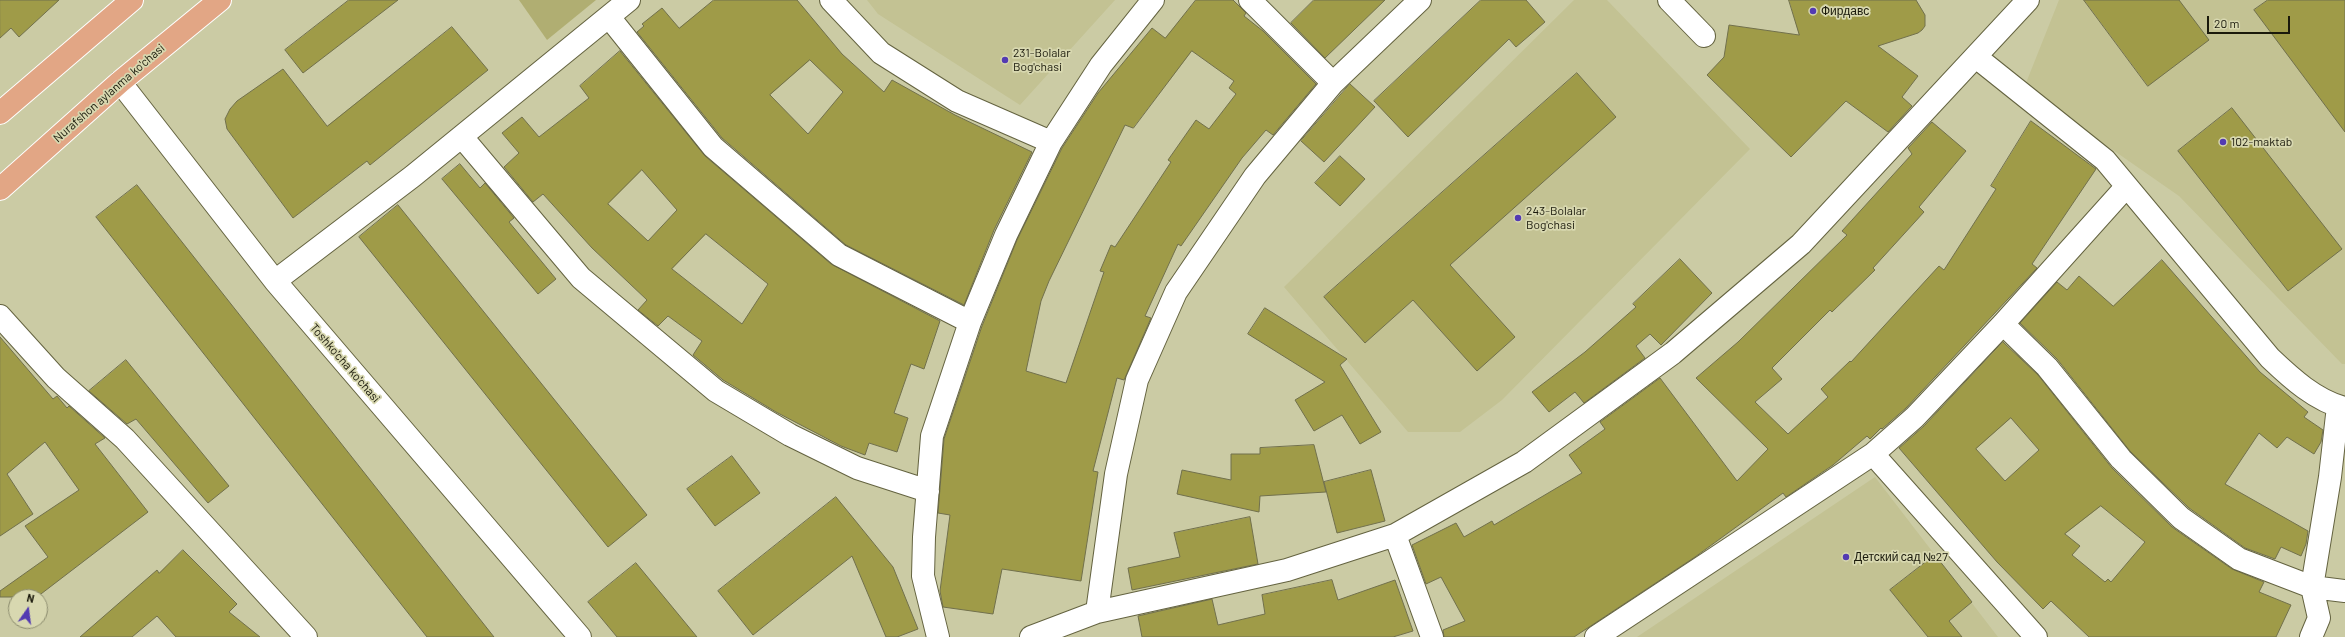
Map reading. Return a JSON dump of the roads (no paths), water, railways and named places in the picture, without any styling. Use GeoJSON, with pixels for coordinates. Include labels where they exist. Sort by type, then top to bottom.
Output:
{"type":"FeatureCollection","features":[{"type":"Feature","properties":{"kind":"main road"},"geometry":{"type":"LineString","coordinates":[[0,113],[132,0]]}},
{"type":"Feature","properties":{"kind":"main road","name":"Nurafshon aylanma ko'chasi"},"geometry":{"type":"LineString","coordinates":[[0,189],[120,82],[220,0]]}},
{"type":"Feature","properties":{"kind":"street"},"geometry":{"type":"LineString","coordinates":[[275,281],[462,138],[629,0]]}},
{"type":"Feature","properties":{"kind":"street"},"geometry":{"type":"LineString","coordinates":[[831,0],[881,52],[957,101],[1051,142]]}},
{"type":"Feature","properties":{"kind":"street"},"geometry":{"type":"LineString","coordinates":[[938,637],[923,576],[932,436],[970,322],[1006,235],[1051,142],[1101,65],[1153,0]]}},
{"type":"Feature","properties":{"kind":"street"},"geometry":{"type":"LineString","coordinates":[[1250,0],[1332,84]]}},
{"type":"Feature","properties":{"kind":"street"},"geometry":{"type":"LineString","coordinates":[[1097,612],[1116,474],[1136,380],[1176,292],[1255,176],[1332,84],[1420,0]]}},
{"type":"Feature","properties":{"kind":"street"},"geometry":{"type":"LineString","coordinates":[[1669,0],[1704,36]]}},
{"type":"Feature","properties":{"kind":"street"},"geometry":{"type":"LineString","coordinates":[[1031,637],[1097,612],[1197,592],[1287,570],[1395,535],[1524,462],[1673,353],[1801,244],[2028,0]]}},
{"type":"Feature","properties":{"kind":"street"},"geometry":{"type":"LineString","coordinates":[[609,17],[713,147],[839,255],[970,322]]}},
{"type":"Feature","properties":{"kind":"street"},"geometry":{"type":"LineString","coordinates":[[1976,57],[2105,160],[2270,358],[2285,372],[2320,398],[2341,407],[2312,587],[2319,618],[2311,637]]}},
{"type":"Feature","properties":{"kind":"street","name":"Toshko'cha ko'chasi"},"geometry":{"type":"LineString","coordinates":[[120,82],[275,281],[578,637]]}},
{"type":"Feature","properties":{"kind":"street"},"geometry":{"type":"LineString","coordinates":[[462,138],[581,278],[716,391],[790,435],[857,468],[928,491]]}},
{"type":"Feature","properties":{"kind":"street"},"geometry":{"type":"LineString","coordinates":[[1596,637],[1873,454],[1915,417],[2003,324],[2126,187]]}},
{"type":"Feature","properties":{"kind":"street"},"geometry":{"type":"LineString","coordinates":[[0,316],[56,378],[125,439],[306,637]]}},
{"type":"Feature","properties":{"kind":"street"},"geometry":{"type":"LineString","coordinates":[[2003,324],[2047,367],[2121,459],[2181,518],[2239,559],[2312,587],[2345,591]]}},
{"type":"Feature","properties":{"kind":"street"},"geometry":{"type":"LineString","coordinates":[[1873,454],[2036,637]]}},
{"type":"Feature","properties":{"kind":"street"},"geometry":{"type":"LineString","coordinates":[[1395,535],[1432,637]]}},
{"type":"Feature","properties":{"kind":"place","name":"Фирдавс"},"geometry":{"type":"Point","coordinates":[1813,11]}},
{"type":"Feature","properties":{"kind":"place","name":"231-Bolalar Bog'chasi"},"geometry":{"type":"Point","coordinates":[1005,60]}},
{"type":"Feature","properties":{"kind":"place","name":"102-maktab"},"geometry":{"type":"Point","coordinates":[2223,142]}},
{"type":"Feature","properties":{"kind":"place","name":"243-Bolalar Bog'chasi"},"geometry":{"type":"Point","coordinates":[1518,218]}},
{"type":"Feature","properties":{"kind":"place","name":"Детский сад №27"},"geometry":{"type":"Point","coordinates":[1846,557]}}]}
